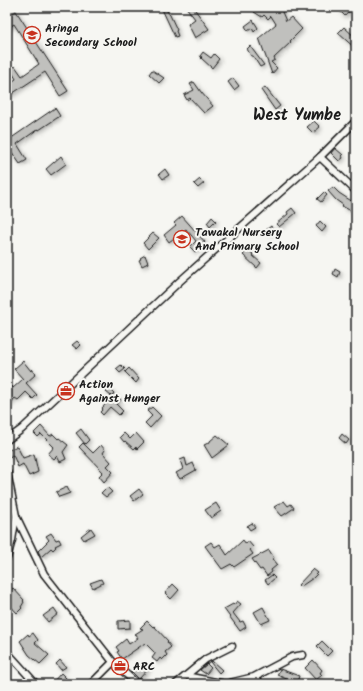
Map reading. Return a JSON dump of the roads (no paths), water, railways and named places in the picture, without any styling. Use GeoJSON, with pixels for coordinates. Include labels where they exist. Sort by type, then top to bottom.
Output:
{"type":"FeatureCollection","features":[{"type":"Feature","properties":{"kind":"street"},"geometry":{"type":"LineString","coordinates":[[7,440],[22,429],[180,281],[320,157],[356,121]]}},
{"type":"Feature","properties":{"kind":"street"},"geometry":{"type":"LineString","coordinates":[[320,157],[356,191]]}},
{"type":"Feature","properties":{"kind":"street"},"geometry":{"type":"LineString","coordinates":[[7,472],[16,516],[44,574],[113,662],[137,684]]}},
{"type":"Feature","properties":{"kind":"street"},"geometry":{"type":"LineString","coordinates":[[7,558],[16,516]]}},
{"type":"Feature","properties":{"kind":"street"},"geometry":{"type":"LineString","coordinates":[[176,684],[206,659],[232,646]]}},
{"type":"Feature","properties":{"kind":"street"},"geometry":{"type":"LineString","coordinates":[[7,652],[36,684]]}},
{"type":"Feature","properties":{"kind":"street"},"geometry":{"type":"LineString","coordinates":[[186,676],[225,684],[257,676],[292,657],[303,655]]}},
{"type":"Feature","properties":{"kind":"street"},"geometry":{"type":"LineString","coordinates":[[91,684],[113,662]]}},
{"type":"Feature","properties":{"kind":"street"},"geometry":{"type":"LineString","coordinates":[[257,676],[259,684]]}},
{"type":"Feature","properties":{"kind":"place","name":"Aringa Secondary School"},"geometry":{"type":"Point","coordinates":[32,35]}},
{"type":"Feature","properties":{"kind":"place","name":"Tawakal Nursery And Primary School"},"geometry":{"type":"Point","coordinates":[182,239]}},
{"type":"Feature","properties":{"kind":"place","name":"Action Against Hunger"},"geometry":{"type":"Point","coordinates":[66,391]}},
{"type":"Feature","properties":{"kind":"place","name":"ARC"},"geometry":{"type":"Point","coordinates":[120,666]}},
{"type":"Feature","properties":{"kind":"district","name":"West Yumbe"},"geometry":{"type":"Point","coordinates":[297,115]}}]}
